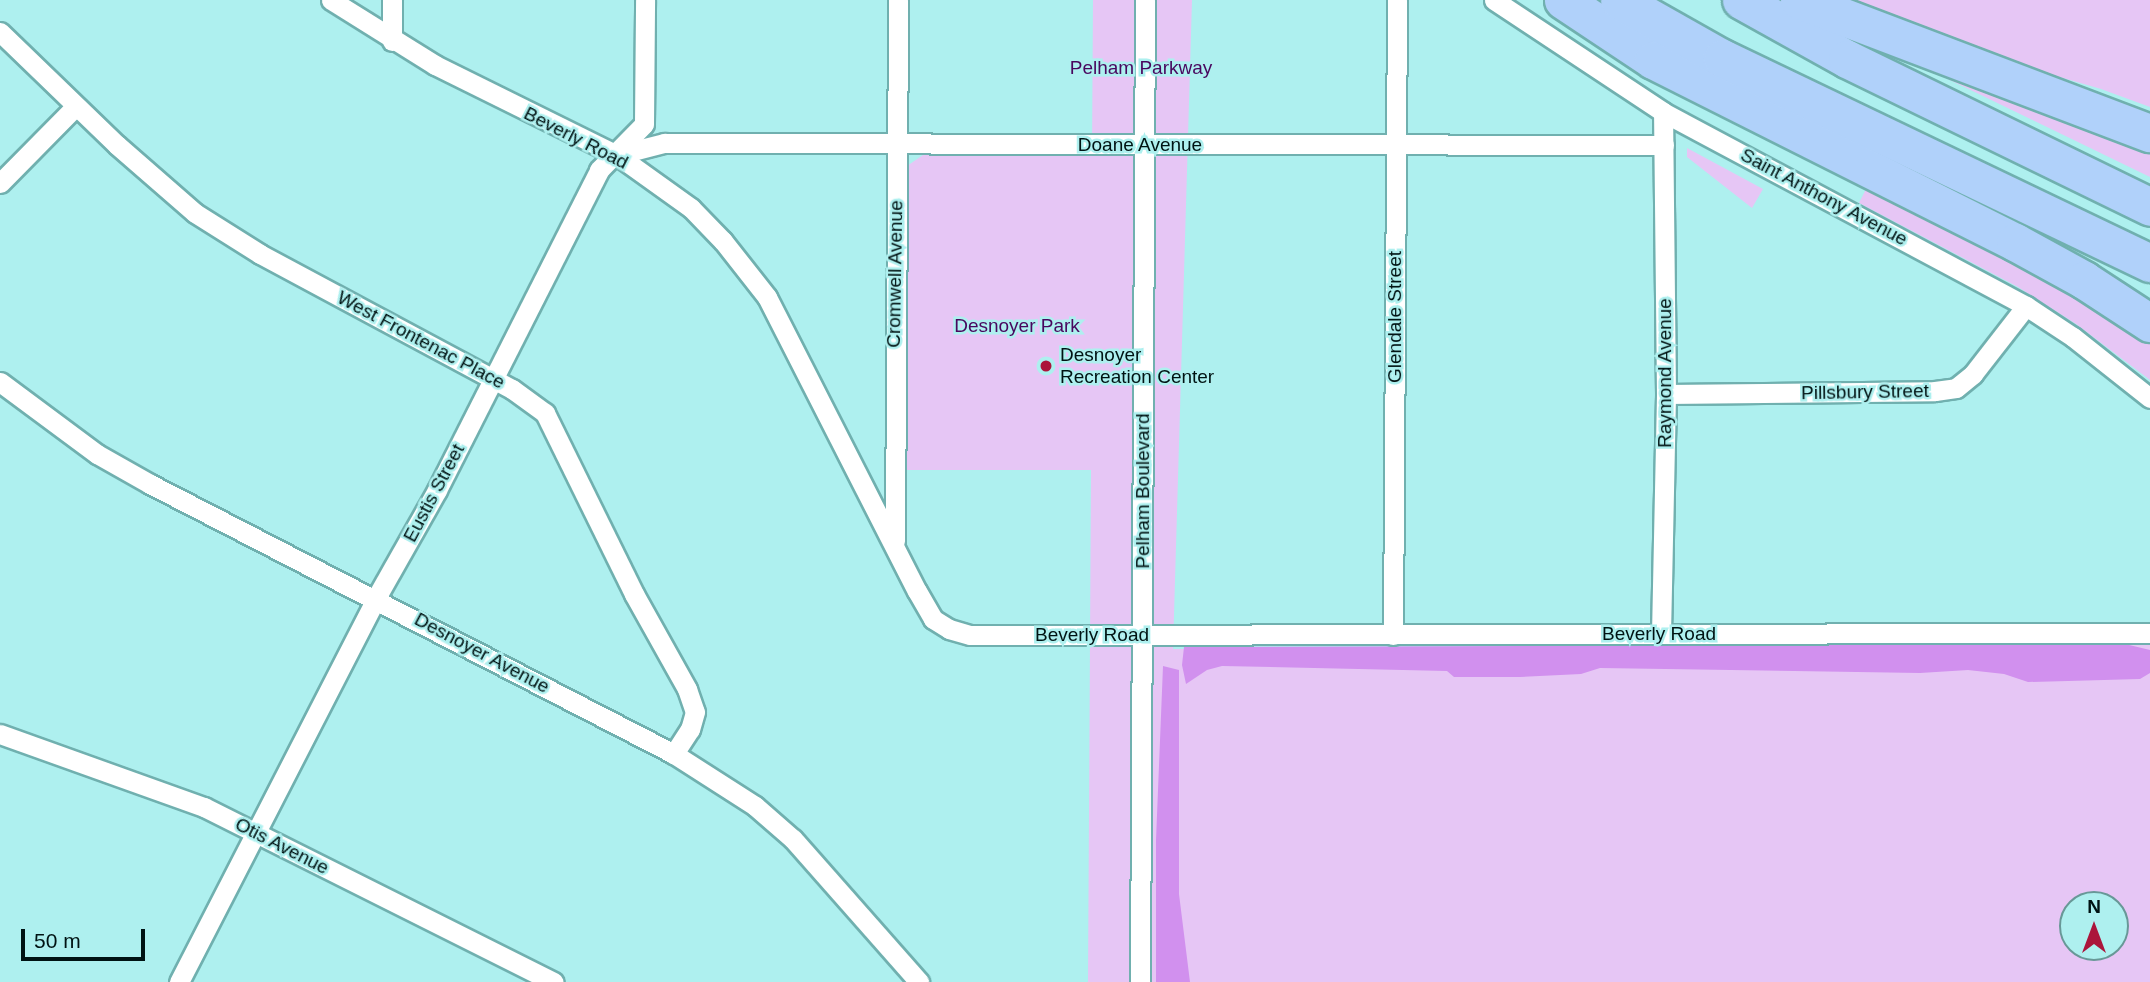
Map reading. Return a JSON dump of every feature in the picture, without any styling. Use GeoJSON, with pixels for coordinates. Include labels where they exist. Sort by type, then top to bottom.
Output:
{"type":"FeatureCollection","features":[{"type":"Feature","properties":{"kind":"highway"},"geometry":{"type":"LineString","coordinates":[[1563,0],[1616,37],[1685,78],[2015,242],[2150,323]]}},
{"type":"Feature","properties":{"kind":"highway"},"geometry":{"type":"LineString","coordinates":[[1619,0],[1722,58],[2150,263]]}},
{"type":"Feature","properties":{"kind":"highway"},"geometry":{"type":"LineString","coordinates":[[1741,0],[1858,65],[2150,207]]}},
{"type":"Feature","properties":{"kind":"highway"},"geometry":{"type":"LineString","coordinates":[[1799,0],[2150,133]]}},
{"type":"Feature","properties":{"kind":"highway"},"geometry":{"type":"LineString","coordinates":[[1978,67],[2024,70],[2150,115]]}},
{"type":"Feature","properties":{"kind":"street","name":"Beverly Road"},"geometry":{"type":"LineString","coordinates":[[331,0],[392,41],[517,108],[617,155],[691,208],[723,241],[767,298],[933,619],[948,629],[970,635],[2150,633]]}},
{"type":"Feature","properties":{"kind":"street"},"geometry":{"type":"LineString","coordinates":[[392,41],[393,0]]}},
{"type":"Feature","properties":{"kind":"street","name":"Eustis Street"},"geometry":{"type":"LineString","coordinates":[[179,982],[376,598],[494,380],[599,170],[617,155],[644,124],[645,0]]}},
{"type":"Feature","properties":{"kind":"street","name":"Cromwell Avenue"},"geometry":{"type":"LineString","coordinates":[[895,547],[898,0]]}},
{"type":"Feature","properties":{"kind":"street","name":"Pelham Boulevard"},"geometry":{"type":"LineString","coordinates":[[1140,982],[1145,0]]}},
{"type":"Feature","properties":{"kind":"street","name":"Glendale Street"},"geometry":{"type":"LineString","coordinates":[[1394,635],[1397,0]]}},
{"type":"Feature","properties":{"kind":"street","name":"Saint Anthony Avenue"},"geometry":{"type":"LineString","coordinates":[[1494,0],[1663,112],[2026,306],[2073,337],[2150,398]]}},
{"type":"Feature","properties":{"kind":"street","name":"West Frontenac Place"},"geometry":{"type":"LineString","coordinates":[[0,32],[158,183],[241,243],[530,399],[545,413],[634,594],[687,689],[695,712],[690,729],[674,754]]}},
{"type":"Feature","properties":{"kind":"street"},"geometry":{"type":"LineString","coordinates":[[0,183],[76,106]]}},
{"type":"Feature","properties":{"kind":"street","name":"Raymond Avenue"},"geometry":{"type":"LineString","coordinates":[[1661,634],[1666,394],[1663,112]]}},
{"type":"Feature","properties":{"kind":"street","name":"Doane Avenue"},"geometry":{"type":"LineString","coordinates":[[617,155],[664,143],[1664,145]]}},
{"type":"Feature","properties":{"kind":"street","name":"Pillsbury Street"},"geometry":{"type":"LineString","coordinates":[[1666,394],[1935,391],[1956,388],[1973,374],[2026,306]]}},
{"type":"Feature","properties":{"kind":"street","name":"Desnoyer Avenue"},"geometry":{"type":"LineString","coordinates":[[0,382],[47,419],[118,466],[674,754],[755,806],[793,839],[919,982]]}},
{"type":"Feature","properties":{"kind":"street","name":"Otis Avenue"},"geometry":{"type":"LineString","coordinates":[[0,734],[204,807],[554,982]]}},
{"type":"Feature","properties":{"kind":"green space"},"geometry":{"type":"Polygon","coordinates":[[[1093,0],[1192,0],[1173,649],[2150,642],[2150,982],[1088,982],[1091,470],[904,470],[907,166],[923,155],[1092,155],[1093,0]]]}},
{"type":"Feature","properties":{"kind":"green space"},"geometry":{"type":"Polygon","coordinates":[[[1808,0],[2150,0],[2150,107],[2101,89],[1869,22],[1808,0]]]}},
{"type":"Feature","properties":{"kind":"green space"},"geometry":{"type":"Polygon","coordinates":[[[1857,35],[2150,142],[2150,177],[1857,35]]]}},
{"type":"Feature","properties":{"kind":"green space"},"geometry":{"type":"Polygon","coordinates":[[[1687,148],[1763,189],[1752,208],[1687,157],[1687,148]]]}},
{"type":"Feature","properties":{"kind":"green space"},"geometry":{"type":"Polygon","coordinates":[[[1871,179],[2150,335],[2150,380],[2076,324],[2018,287],[1859,203],[1871,179]]]}},
{"type":"Feature","properties":{"kind":"shaded area"},"geometry":{"type":"Polygon","coordinates":[[[2125,644],[2150,650],[2150,673],[2140,679],[2028,682],[2004,674],[1968,670],[1920,673],[1600,668],[1581,674],[1454,677],[1447,671],[1222,666],[1207,670],[1186,684],[1182,665],[1184,647],[2125,644]]]}},
{"type":"Feature","properties":{"kind":"shaded area"},"geometry":{"type":"Polygon","coordinates":[[[1163,666],[1179,670],[1179,894],[1190,982],[1156,982],[1156,840],[1163,666]]]}},
{"type":"Feature","properties":{"kind":"place","name":"Desnoyer Recreation Center"},"geometry":{"type":"Point","coordinates":[1046,366]}},
{"type":"Feature","properties":{"kind":"park label","name":"Pelham Parkway"},"geometry":{"type":"Point","coordinates":[1141,68]}},
{"type":"Feature","properties":{"kind":"park label","name":"Desnoyer Park"},"geometry":{"type":"Point","coordinates":[1017,326]}}]}
